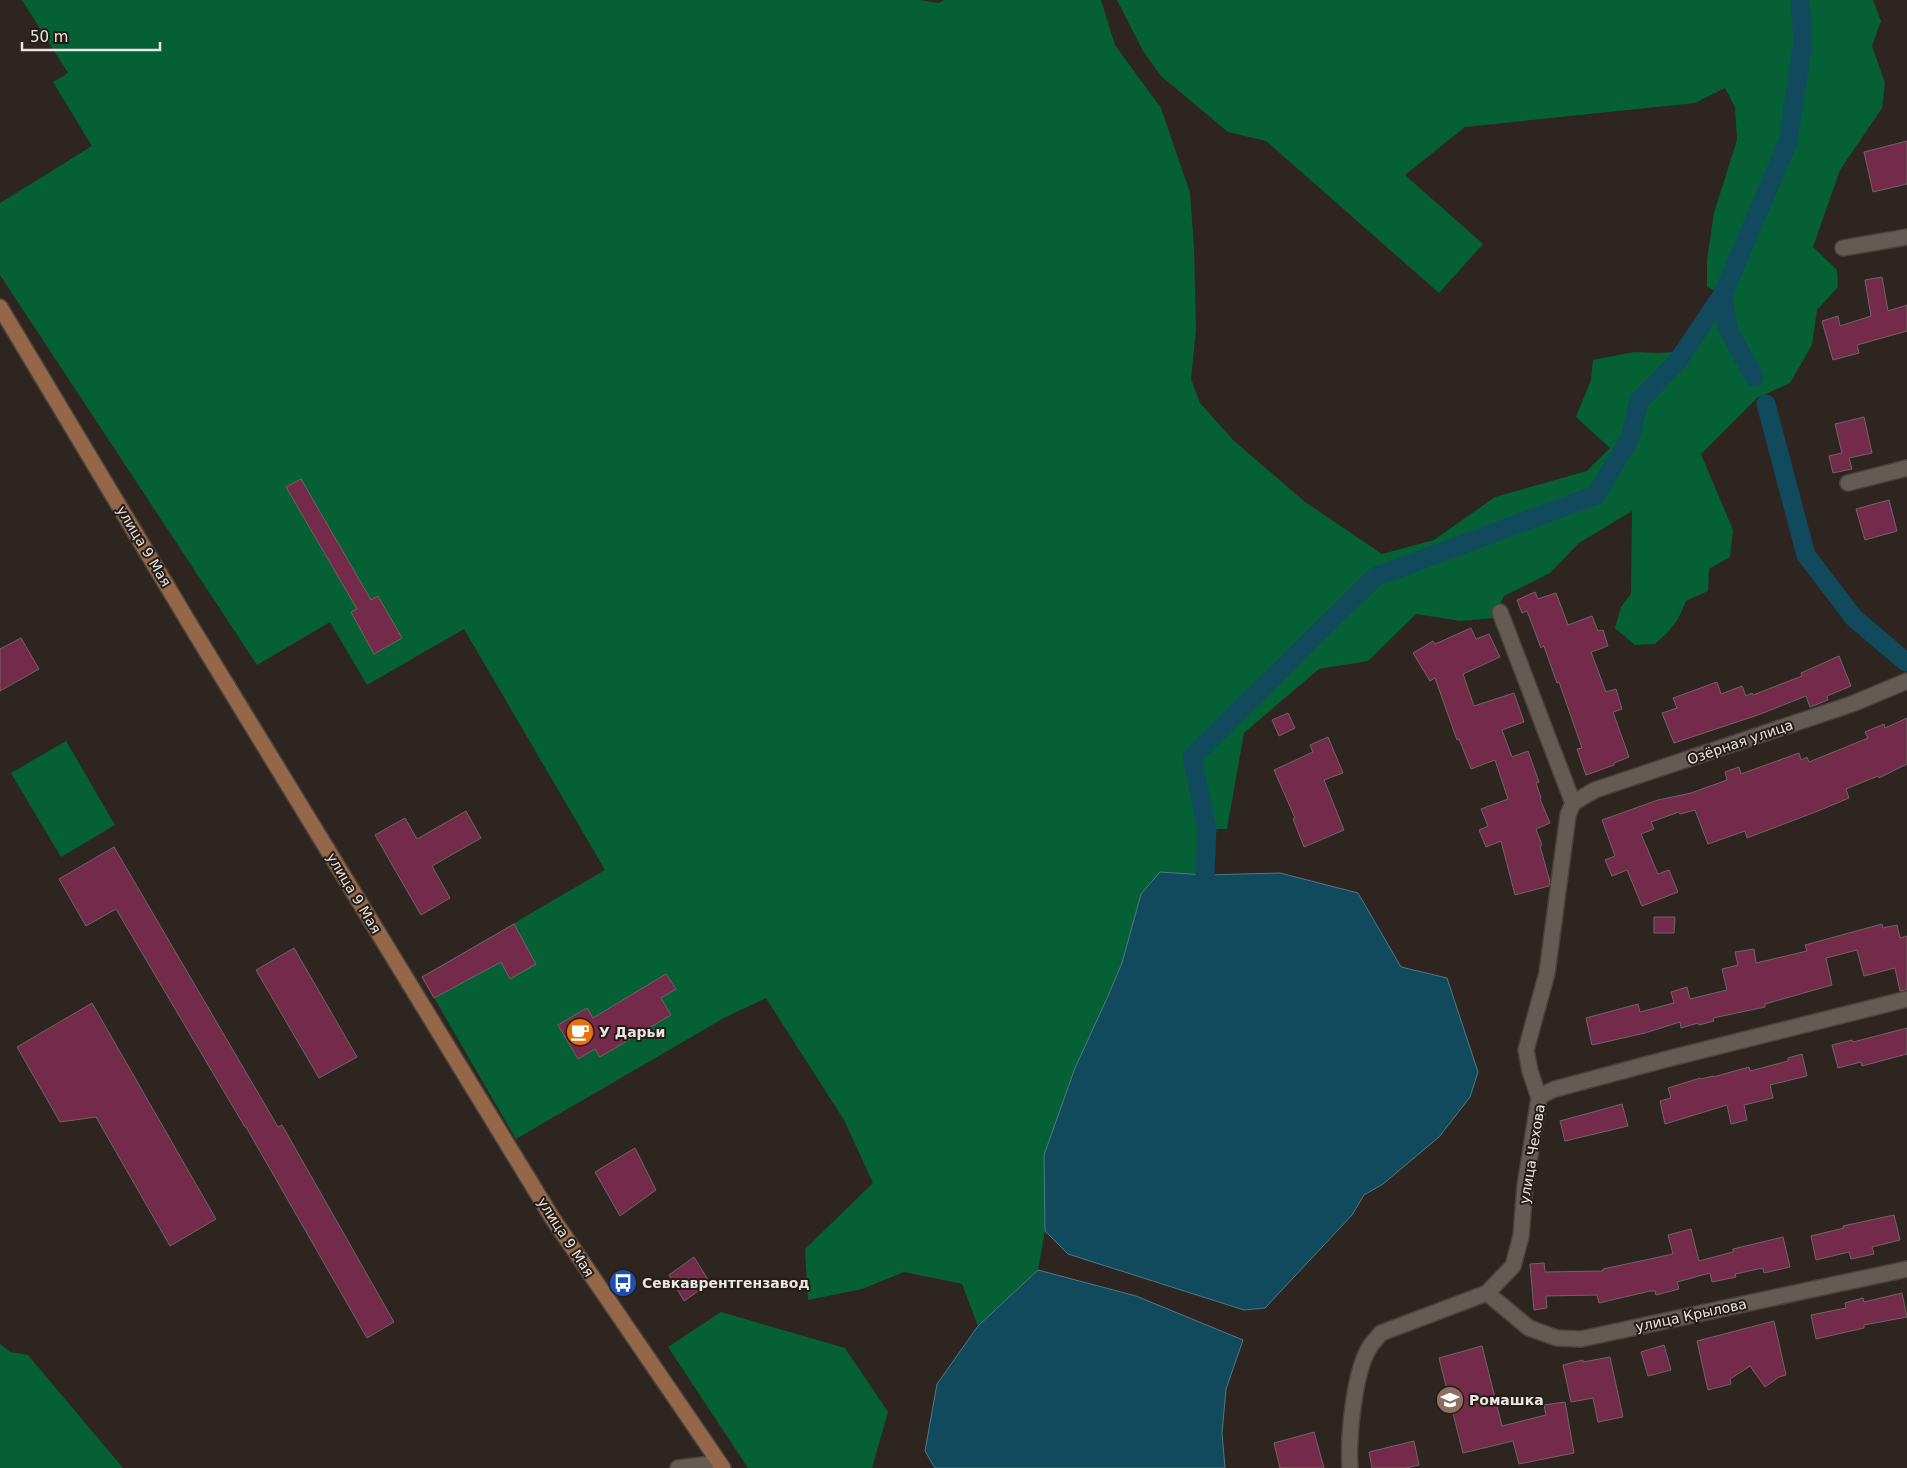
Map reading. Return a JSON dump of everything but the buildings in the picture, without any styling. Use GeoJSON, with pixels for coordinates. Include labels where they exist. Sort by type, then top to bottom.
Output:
{"type":"FeatureCollection","features":[{"type":"Feature","properties":{"kind":"street"},"geometry":{"type":"LineString","coordinates":[[1843,248],[1907,237]]}},
{"type":"Feature","properties":{"kind":"street","name":"улица 9 Мая"},"geometry":{"type":"LineString","coordinates":[[0,307],[200,640],[553,1219],[721,1466]]}},
{"type":"Feature","properties":{"kind":"street"},"geometry":{"type":"LineString","coordinates":[[1848,483],[1907,468]]}},
{"type":"Feature","properties":{"kind":"street"},"geometry":{"type":"LineString","coordinates":[[1500,612],[1573,803],[1568,815],[1547,972],[1526,1050],[1530,1071],[1539,1098]]}},
{"type":"Feature","properties":{"kind":"street","name":"Озёрная улица"},"geometry":{"type":"LineString","coordinates":[[1573,803],[1595,790],[1852,704],[1907,682]]}},
{"type":"Feature","properties":{"kind":"street","name":"улица Чехова"},"geometry":{"type":"LineString","coordinates":[[1350,1468],[1349,1452],[1355,1389],[1370,1346],[1381,1333],[1487,1293],[1513,1266],[1521,1236],[1525,1186],[1539,1098],[1550,1091],[1574,1084],[1907,999]]}},
{"type":"Feature","properties":{"kind":"street","name":"улица Крылова"},"geometry":{"type":"LineString","coordinates":[[1487,1293],[1529,1328],[1557,1338],[1581,1338],[1907,1269]]}},
{"type":"Feature","properties":{"kind":"street"},"geometry":{"type":"LineString","coordinates":[[678,1468],[721,1466]]}},
{"type":"Feature","properties":{"kind":"green space"},"geometry":{"type":"Polygon","coordinates":[[[22,0],[920,0],[939,3],[944,0],[1101,0],[1115,45],[1161,108],[1190,193],[1194,247],[1196,329],[1191,379],[1200,403],[1233,440],[1305,502],[1382,554],[1434,540],[1495,497],[1587,471],[1610,448],[1576,417],[1591,380],[1593,360],[1634,352],[1684,351],[1722,294],[1707,287],[1707,260],[1714,213],[1737,140],[1735,107],[1725,88],[1695,103],[1465,127],[1405,175],[1483,244],[1439,293],[1266,141],[1228,132],[1161,76],[1143,51],[1117,0],[1873,0],[1881,21],[1872,46],[1885,83],[1882,108],[1840,170],[1813,247],[1837,270],[1838,287],[1817,310],[1812,345],[1790,383],[1757,398],[1701,454],[1733,530],[1730,557],[1709,569],[1708,591],[1686,601],[1678,619],[1669,631],[1655,644],[1635,645],[1615,628],[1621,607],[1631,594],[1632,511],[1579,543],[1550,573],[1504,596],[1494,618],[1461,621],[1416,614],[1368,661],[1319,669],[1244,733],[1227,829],[1207,829],[1205,875],[1160,873],[1141,894],[1122,963],[1075,1068],[1044,1155],[1045,1231],[1038,1270],[978,1326],[962,1284],[904,1272],[862,1289],[808,1300],[805,1249],[873,1183],[844,1120],[766,998],[724,1018],[516,1139],[422,977],[605,870],[464,629],[367,685],[330,622],[257,665],[0,275],[0,203],[92,146],[53,82],[68,73],[22,0]]]}},
{"type":"Feature","properties":{"kind":"green space"},"geometry":{"type":"Polygon","coordinates":[[[66,741],[115,825],[61,857],[11,773],[66,741]]]}},
{"type":"Feature","properties":{"kind":"green space"},"geometry":{"type":"Polygon","coordinates":[[[721,1312],[845,1348],[888,1412],[872,1468],[748,1468],[668,1347],[721,1312]]]}},
{"type":"Feature","properties":{"kind":"green space"},"geometry":{"type":"Polygon","coordinates":[[[0,1344],[10,1352],[28,1355],[123,1468],[0,1468],[0,1344]]]}},
{"type":"Feature","properties":{"kind":"water"},"geometry":{"type":"Polygon","coordinates":[[[1160,872],[1205,875],[1280,873],[1358,893],[1401,967],[1447,978],[1478,1072],[1470,1097],[1439,1137],[1383,1184],[1364,1195],[1352,1215],[1265,1308],[1244,1310],[1068,1254],[1045,1231],[1044,1155],[1075,1068],[1122,963],[1141,894],[1160,872]]]}},
{"type":"Feature","properties":{"kind":"water"},"geometry":{"type":"Polygon","coordinates":[[[1038,1270],[1136,1296],[1243,1340],[1226,1389],[1222,1433],[1225,1468],[935,1468],[925,1451],[937,1384],[978,1326],[1038,1270]]]}},
{"type":"Feature","properties":{"kind":"waterway"},"geometry":{"type":"LineString","coordinates":[[1205,875],[1207,829],[1192,757],[1375,577],[1596,495],[1630,438],[1639,401],[1677,362],[1723,294],[1788,142],[1803,41],[1800,0]]}},
{"type":"Feature","properties":{"kind":"waterway"},"geometry":{"type":"LineString","coordinates":[[1723,294],[1728,329],[1754,377]]}},
{"type":"Feature","properties":{"kind":"waterway"},"geometry":{"type":"LineString","coordinates":[[1766,404],[1806,555],[1854,618],[1906,662]]}},
{"type":"Feature","properties":{"kind":"place","name":"У Дарьи"},"geometry":{"type":"Point","coordinates":[580,1032]}},
{"type":"Feature","properties":{"kind":"place","name":"Севкаврентгензавод"},"geometry":{"type":"Point","coordinates":[623,1283]}},
{"type":"Feature","properties":{"kind":"place","name":"Ромашка"},"geometry":{"type":"Point","coordinates":[1450,1400]}}]}
